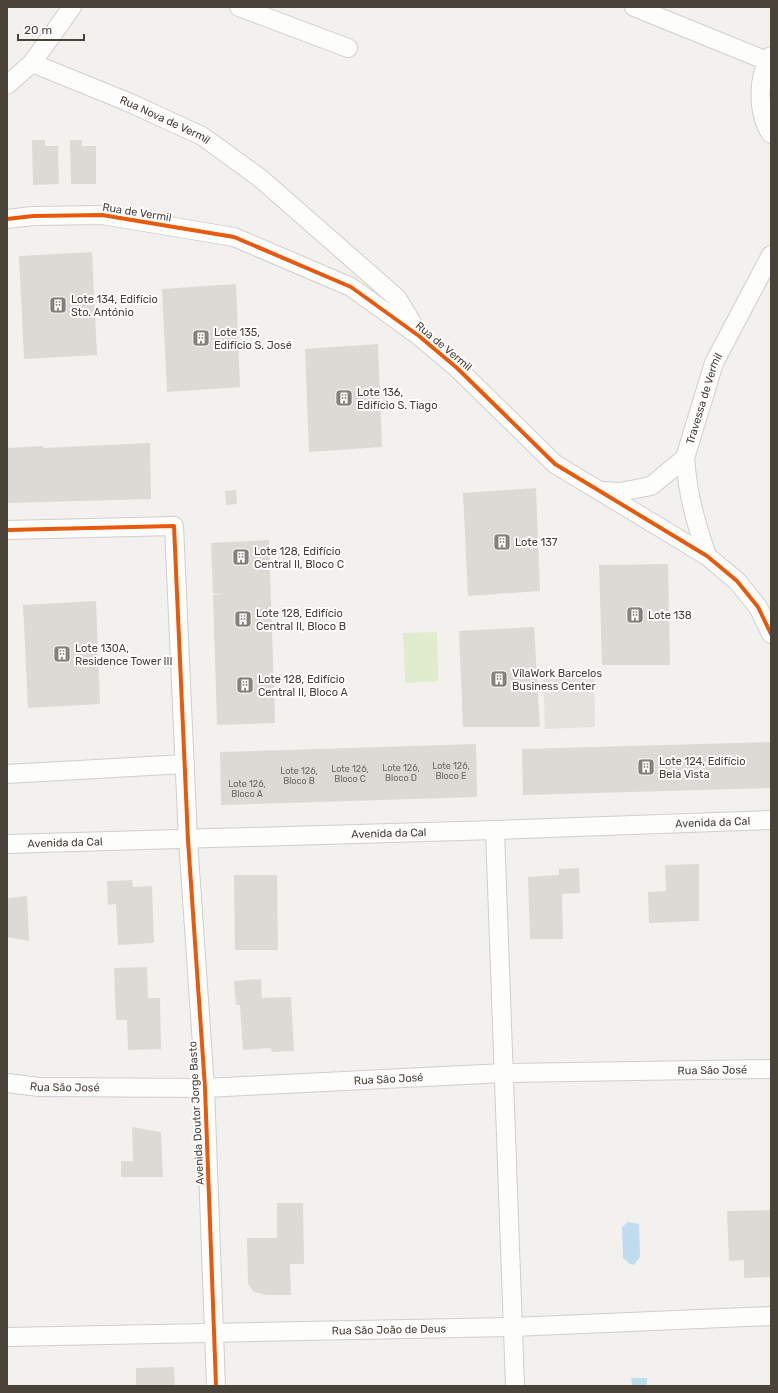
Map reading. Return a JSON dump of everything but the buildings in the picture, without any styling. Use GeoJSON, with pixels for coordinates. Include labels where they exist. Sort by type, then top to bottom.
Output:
{"type":"FeatureCollection","features":[{"type":"Feature","properties":{"kind":"street"},"geometry":{"type":"LineString","coordinates":[[7,86],[32,63],[72,7]]}},
{"type":"Feature","properties":{"kind":"street"},"geometry":{"type":"LineString","coordinates":[[239,7],[348,48]]}},
{"type":"Feature","properties":{"kind":"street"},"geometry":{"type":"LineString","coordinates":[[634,7],[769,59],[761,84],[761,108],[771,134]]}},
{"type":"Feature","properties":{"kind":"street","name":"Rua Nova de Vermil"},"geometry":{"type":"LineString","coordinates":[[32,63],[128,102],[202,136],[260,178],[397,298],[420,336]]}},
{"type":"Feature","properties":{"kind":"street","name":"Rua de Vermil"},"geometry":{"type":"LineString","coordinates":[[7,219],[33,216],[102,215],[234,237],[351,287],[420,336],[457,368],[555,464],[707,556],[737,580],[758,607],[771,634]]}},
{"type":"Feature","properties":{"kind":"street","name":"Travessa de Vermil"},"geometry":{"type":"LineString","coordinates":[[599,491],[620,492],[651,486],[685,458],[714,363],[771,254]]}},
{"type":"Feature","properties":{"kind":"street"},"geometry":{"type":"LineString","coordinates":[[685,458],[689,496],[694,518],[707,556]]}},
{"type":"Feature","properties":{"kind":"street","name":"Avenida Doutor Jorge Basto"},"geometry":{"type":"LineString","coordinates":[[7,530],[174,526],[188,840],[205,1088],[216,1386]]}},
{"type":"Feature","properties":{"kind":"street"},"geometry":{"type":"LineString","coordinates":[[7,774],[185,764]]}},
{"type":"Feature","properties":{"kind":"street","name":"Avenida da Cal"},"geometry":{"type":"LineString","coordinates":[[7,844],[188,840],[771,820]]}},
{"type":"Feature","properties":{"kind":"street"},"geometry":{"type":"LineString","coordinates":[[495,830],[515,1386]]}},
{"type":"Feature","properties":{"kind":"street","name":"Rua São José"},"geometry":{"type":"LineString","coordinates":[[7,1082],[39,1087],[205,1088],[504,1073],[771,1069]]}},
{"type":"Feature","properties":{"kind":"street","name":"Rua São João de Deus"},"geometry":{"type":"LineString","coordinates":[[7,1337],[513,1327],[771,1316]]}},
{"type":"Feature","properties":{"kind":"green space"},"geometry":{"type":"Polygon","coordinates":[[[437,632],[438,681],[405,683],[403,633],[437,632]]]}},
{"type":"Feature","properties":{"kind":"shaded area"},"geometry":{"type":"Polygon","coordinates":[[[594,673],[595,727],[545,729],[543,675],[594,673]]]}},
{"type":"Feature","properties":{"kind":"water"},"geometry":{"type":"Polygon","coordinates":[[[628,1222],[639,1224],[640,1257],[634,1265],[630,1264],[623,1258],[622,1227],[628,1222]]]}},
{"type":"Feature","properties":{"kind":"water"},"geometry":{"type":"Polygon","coordinates":[[[631,1378],[647,1378],[647,1386],[632,1386],[631,1378]]]}},
{"type":"Feature","properties":{"kind":"cycle path"},"geometry":{"type":"LineString","coordinates":[[7,219],[33,216],[102,215],[234,237],[351,287],[419,336],[457,368],[555,464],[707,556],[737,581],[758,607],[771,634]]}},
{"type":"Feature","properties":{"kind":"cycle path"},"geometry":{"type":"LineString","coordinates":[[7,530],[174,526],[188,840],[205,1088],[216,1386]]}},
{"type":"Feature","properties":{"kind":"place","name":"Lote 134, Edifício Sto. António"},"geometry":{"type":"Point","coordinates":[58,305]}},
{"type":"Feature","properties":{"kind":"place","name":"Lote 135, Edifício S. José"},"geometry":{"type":"Point","coordinates":[201,338]}},
{"type":"Feature","properties":{"kind":"place","name":"Lote 136, Edifício S. Tiago"},"geometry":{"type":"Point","coordinates":[344,398]}},
{"type":"Feature","properties":{"kind":"place","name":"Lote 137"},"geometry":{"type":"Point","coordinates":[502,542]}},
{"type":"Feature","properties":{"kind":"place","name":"Lote 128, Edifício Central II, Bloco C"},"geometry":{"type":"Point","coordinates":[241,557]}},
{"type":"Feature","properties":{"kind":"place","name":"Lote 138"},"geometry":{"type":"Point","coordinates":[635,615]}},
{"type":"Feature","properties":{"kind":"place","name":"Lote 128, Edifício Central II, Bloco B"},"geometry":{"type":"Point","coordinates":[243,619]}},
{"type":"Feature","properties":{"kind":"place","name":"Lote 130A, Residence Tower III"},"geometry":{"type":"Point","coordinates":[62,654]}},
{"type":"Feature","properties":{"kind":"place","name":"VilaWork Barcelos Business Center"},"geometry":{"type":"Point","coordinates":[499,679]}},
{"type":"Feature","properties":{"kind":"place","name":"Lote 128, Edifício Central II, Bloco A"},"geometry":{"type":"Point","coordinates":[245,685]}},
{"type":"Feature","properties":{"kind":"place","name":"Lote 124, Edifício Bela Vista"},"geometry":{"type":"Point","coordinates":[646,767]}}]}
